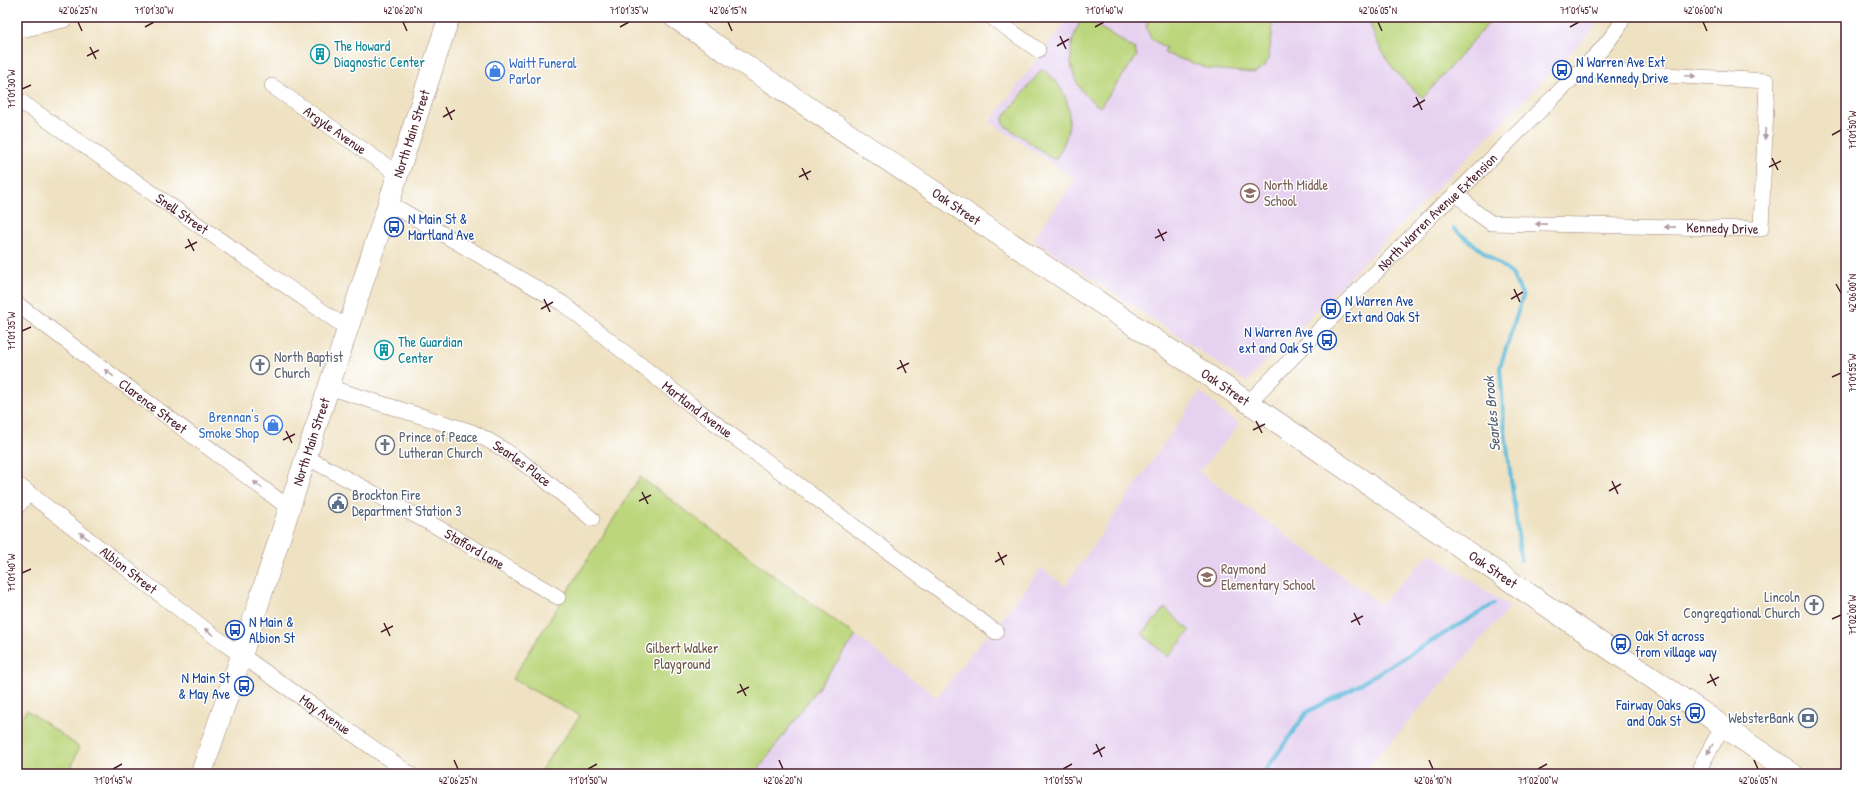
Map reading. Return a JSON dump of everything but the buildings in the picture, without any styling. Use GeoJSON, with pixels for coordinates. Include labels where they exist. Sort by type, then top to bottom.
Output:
{"type":"FeatureCollection","features":[{"type":"Feature","properties":{"kind":"main road"},"geometry":{"type":"LineString","coordinates":[[17,28],[63,17]]}},
{"type":"Feature","properties":{"kind":"main road","name":"North Main Street"},"geometry":{"type":"LineString","coordinates":[[200,774],[242,654],[449,17]]}},
{"type":"Feature","properties":{"kind":"main road","name":"Oak Street"},"geometry":{"type":"LineString","coordinates":[[674,17],[1248,403],[1793,774]]}},
{"type":"Feature","properties":{"kind":"street"},"geometry":{"type":"LineString","coordinates":[[991,17],[1038,50]]}},
{"type":"Feature","properties":{"kind":"street","name":"North Warren Avenue Extension"},"geometry":{"type":"LineString","coordinates":[[1248,403],[1434,214],[1602,49],[1619,27],[1623,17]]}},
{"type":"Feature","properties":{"kind":"street","name":"Kennedy Drive"},"geometry":{"type":"LineString","coordinates":[[1457,193],[1473,210],[1491,224],[1761,229],[1767,81],[1581,70]]}},
{"type":"Feature","properties":{"kind":"street","name":"Argyle Avenue"},"geometry":{"type":"LineString","coordinates":[[272,86],[398,174]]}},
{"type":"Feature","properties":{"kind":"street","name":"Snell Street"},"geometry":{"type":"LineString","coordinates":[[17,99],[348,329]]}},
{"type":"Feature","properties":{"kind":"street","name":"Martland Avenue"},"geometry":{"type":"LineString","coordinates":[[389,203],[562,303],[691,405],[996,632]]}},
{"type":"Feature","properties":{"kind":"street","name":"Clarence Street"},"geometry":{"type":"LineString","coordinates":[[17,304],[289,508]]}},
{"type":"Feature","properties":{"kind":"street","name":"Searles Place"},"geometry":{"type":"LineString","coordinates":[[328,387],[472,432],[494,442],[518,459],[592,520]]}},
{"type":"Feature","properties":{"kind":"street","name":"Stafford Lane"},"geometry":{"type":"LineString","coordinates":[[306,457],[437,527],[558,597]]}},
{"type":"Feature","properties":{"kind":"street"},"geometry":{"type":"LineString","coordinates":[[17,507],[23,489]]}},
{"type":"Feature","properties":{"kind":"street","name":"Albion Street"},"geometry":{"type":"LineString","coordinates":[[23,489],[214,636],[242,654]]}},
{"type":"Feature","properties":{"kind":"street","name":"May Avenue"},"geometry":{"type":"LineString","coordinates":[[242,654],[410,774]]}},
{"type":"Feature","properties":{"kind":"street"},"geometry":{"type":"LineString","coordinates":[[1699,774],[1700,767],[1723,726]]}},
{"type":"Feature","properties":{"kind":"shaded area","name":"North Middle School"},"geometry":{"type":"Polygon","coordinates":[[[1069,17],[1600,17],[1594,29],[1246,382],[1033,239],[1076,179],[990,122],[1069,17]]]}},
{"type":"Feature","properties":{"kind":"shaded area","name":"Raymond Elementary School"},"geometry":{"type":"Polygon","coordinates":[[[1200,392],[1217,405],[1216,408],[1240,424],[1199,472],[1381,604],[1430,553],[1510,607],[1362,774],[755,774],[856,636],[937,697],[984,638],[1002,619],[1041,568],[1065,586],[1200,392]]]}},
{"type":"Feature","properties":{"kind":"green space"},"geometry":{"type":"Polygon","coordinates":[[[1083,17],[1135,49],[1137,56],[1100,107],[1081,89],[1075,78],[1072,66],[1071,54],[1073,42],[1083,17]]]}},
{"type":"Feature","properties":{"kind":"green space"},"geometry":{"type":"Polygon","coordinates":[[[1149,17],[1273,17],[1272,36],[1268,59],[1265,66],[1254,73],[1209,69],[1164,53],[1166,48],[1151,39],[1146,27],[1149,17]]]}},
{"type":"Feature","properties":{"kind":"green space"},"geometry":{"type":"Polygon","coordinates":[[[1368,17],[1494,17],[1423,98],[1395,71],[1388,62],[1372,30],[1368,17]]]}},
{"type":"Feature","properties":{"kind":"green space"},"geometry":{"type":"Polygon","coordinates":[[[1042,69],[1053,78],[1061,89],[1069,112],[1069,124],[1066,136],[1062,148],[1055,160],[1004,125],[1003,118],[1042,69]]]}},
{"type":"Feature","properties":{"kind":"green space","name":"Gilbert Walker Playground"},"geometry":{"type":"Polygon","coordinates":[[[640,477],[856,636],[755,774],[538,774],[580,716],[512,679],[640,477]]]}},
{"type":"Feature","properties":{"kind":"green space"},"geometry":{"type":"Polygon","coordinates":[[[1165,608],[1190,631],[1168,657],[1142,634],[1165,608]]]}},
{"type":"Feature","properties":{"kind":"green space"},"geometry":{"type":"Polygon","coordinates":[[[27,710],[79,747],[69,774],[17,774],[17,722],[27,710]]]}},
{"type":"Feature","properties":{"kind":"waterway","name":"Searles Brook"},"geometry":{"type":"LineString","coordinates":[[1454,229],[1512,274],[1523,296],[1500,367],[1504,422],[1521,560]]}},
{"type":"Feature","properties":{"kind":"waterway","name":"Searles Brook"},"geometry":{"type":"LineString","coordinates":[[1263,774],[1307,712],[1353,688],[1494,604]]}},
{"type":"Feature","properties":{"kind":"place","name":"The Howard Diagnostic Center"},"geometry":{"type":"Point","coordinates":[320,54]}},
{"type":"Feature","properties":{"kind":"place","name":"N Warren Ave Ext and Kennedy Drive"},"geometry":{"type":"Point","coordinates":[1562,70]}},
{"type":"Feature","properties":{"kind":"place","name":"Waitt Funeral Parlor"},"geometry":{"type":"Point","coordinates":[495,71]}},
{"type":"Feature","properties":{"kind":"place","name":"North Middle School"},"geometry":{"type":"Point","coordinates":[1250,193]}},
{"type":"Feature","properties":{"kind":"place","name":"N Main St & Martland Ave"},"geometry":{"type":"Point","coordinates":[394,227]}},
{"type":"Feature","properties":{"kind":"place","name":"N Warren Ave Ext and Oak St"},"geometry":{"type":"Point","coordinates":[1331,309]}},
{"type":"Feature","properties":{"kind":"place","name":"N Warren Ave ext and Oak St"},"geometry":{"type":"Point","coordinates":[1327,340]}},
{"type":"Feature","properties":{"kind":"place","name":"The Guardian Center"},"geometry":{"type":"Point","coordinates":[384,350]}},
{"type":"Feature","properties":{"kind":"place","name":"North Baptist Church"},"geometry":{"type":"Point","coordinates":[260,365]}},
{"type":"Feature","properties":{"kind":"place","name":"Brennan's Smoke Shop"},"geometry":{"type":"Point","coordinates":[273,425]}},
{"type":"Feature","properties":{"kind":"place","name":"Prince of Peace Lutheran Church"},"geometry":{"type":"Point","coordinates":[385,445]}},
{"type":"Feature","properties":{"kind":"place","name":"Brockton Fire Department Station 3"},"geometry":{"type":"Point","coordinates":[338,503]}},
{"type":"Feature","properties":{"kind":"place","name":"Raymond Elementary School"},"geometry":{"type":"Point","coordinates":[1207,577]}},
{"type":"Feature","properties":{"kind":"place","name":"Lincoln Congregational Church"},"geometry":{"type":"Point","coordinates":[1814,605]}},
{"type":"Feature","properties":{"kind":"place","name":"N Main & Albion St"},"geometry":{"type":"Point","coordinates":[235,630]}},
{"type":"Feature","properties":{"kind":"place","name":"Oak St across from village way"},"geometry":{"type":"Point","coordinates":[1621,644]}},
{"type":"Feature","properties":{"kind":"place","name":"N Main St & May Ave"},"geometry":{"type":"Point","coordinates":[244,686]}},
{"type":"Feature","properties":{"kind":"place","name":"Fairway Oaks and Oak St"},"geometry":{"type":"Point","coordinates":[1695,713]}},
{"type":"Feature","properties":{"kind":"place","name":"WebsterBank"},"geometry":{"type":"Point","coordinates":[1808,718]}}]}
